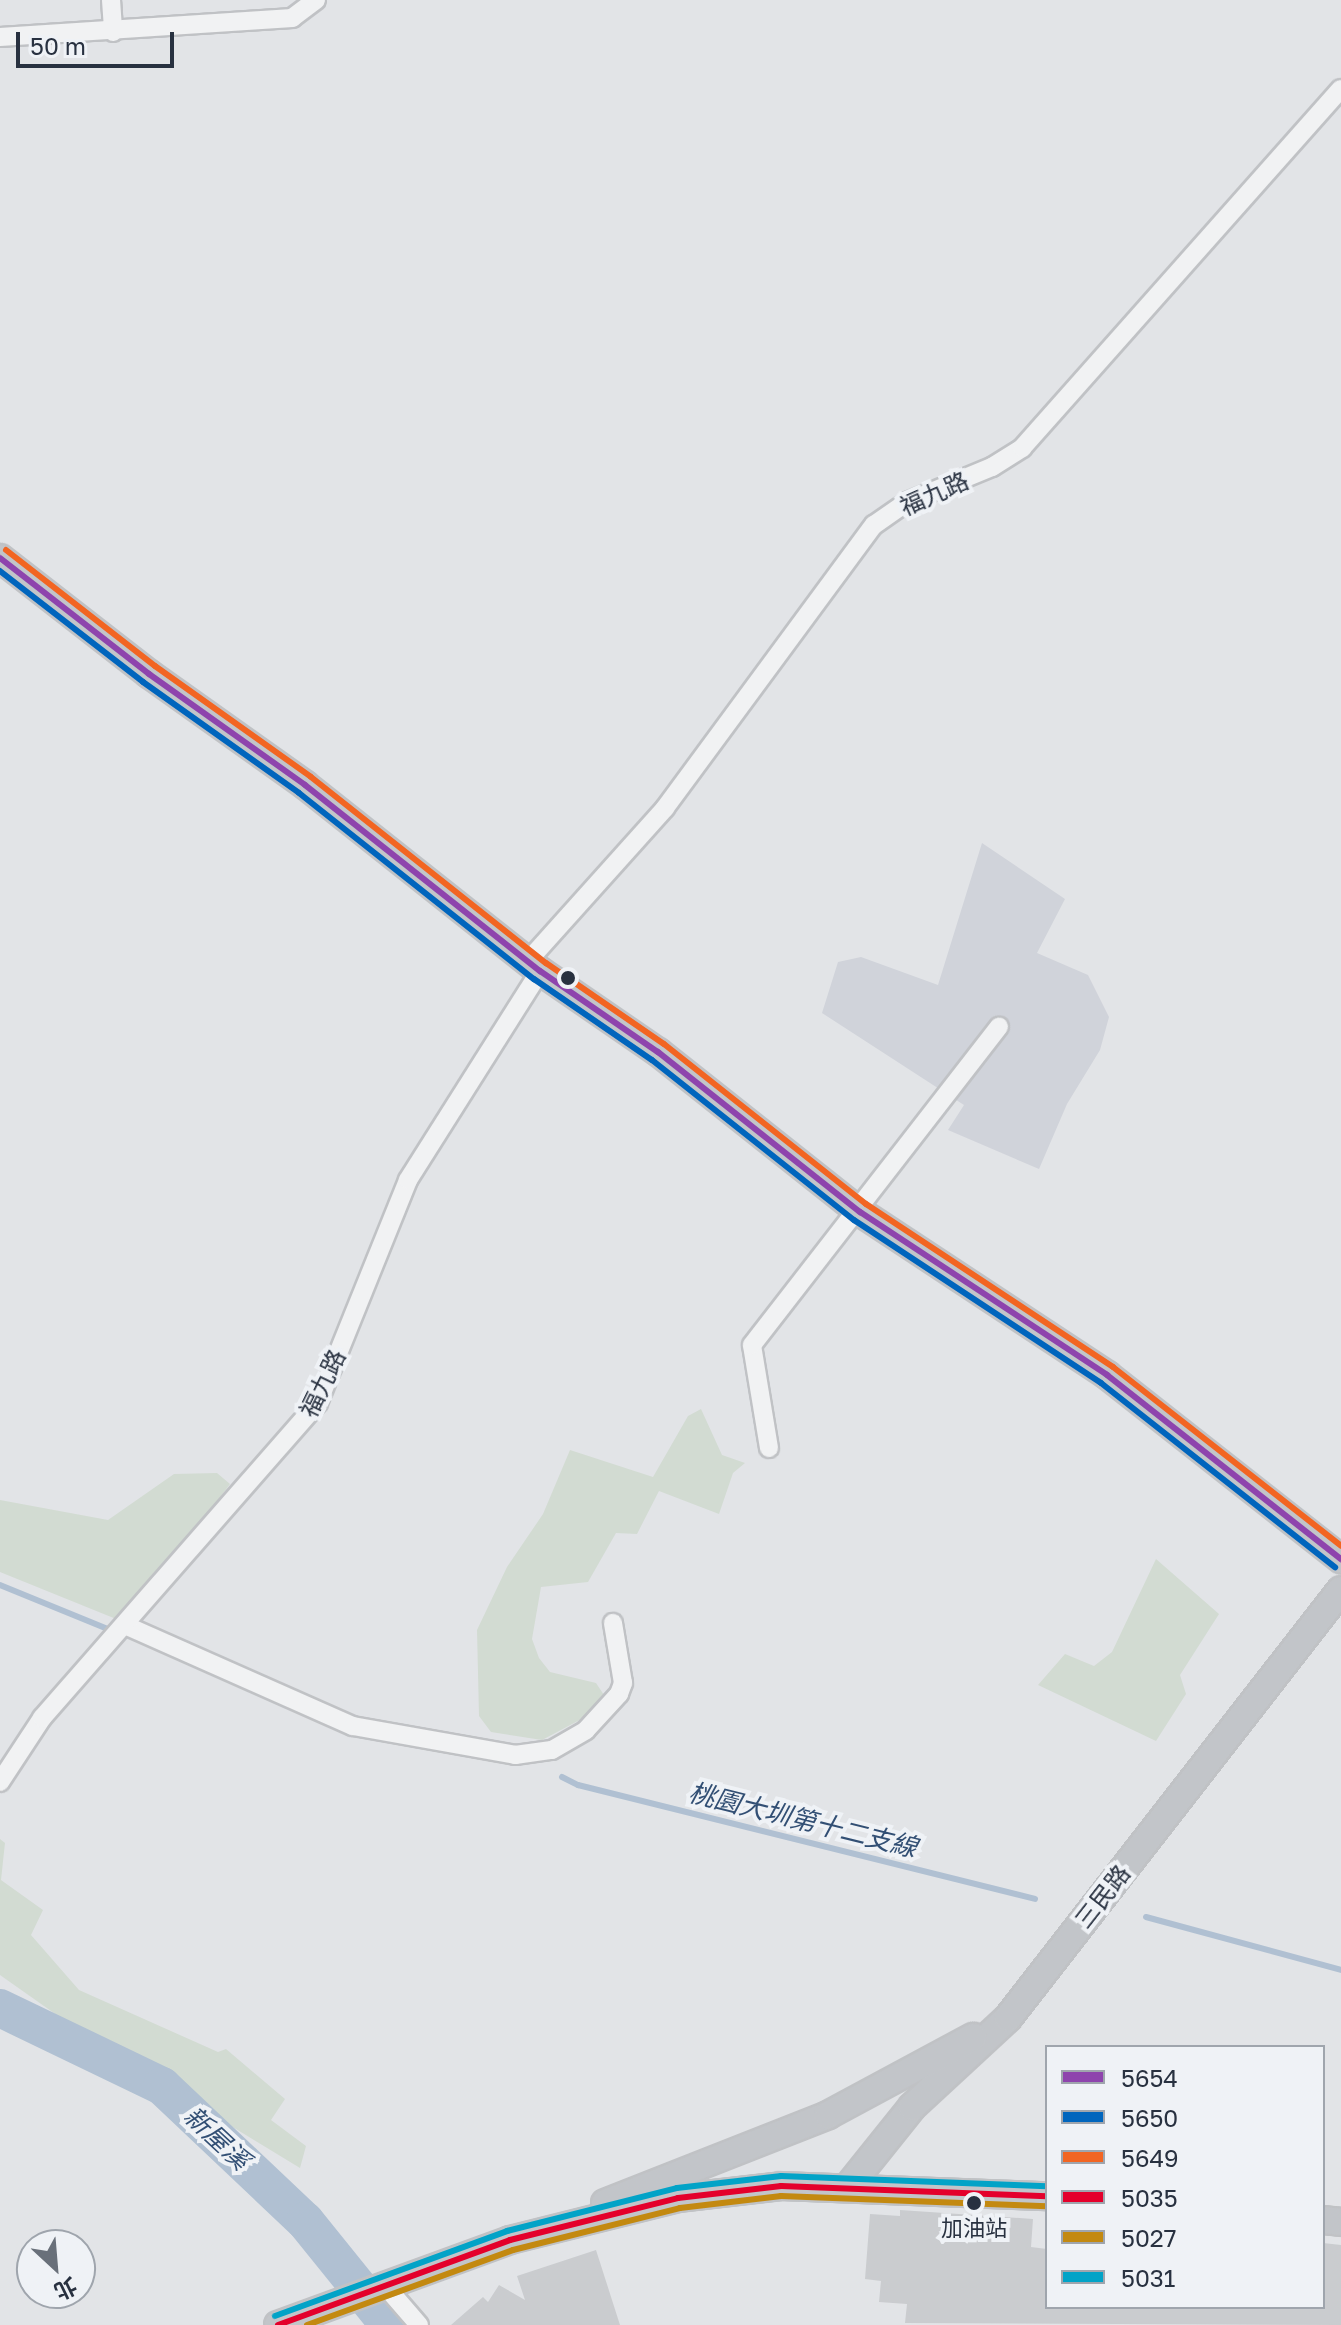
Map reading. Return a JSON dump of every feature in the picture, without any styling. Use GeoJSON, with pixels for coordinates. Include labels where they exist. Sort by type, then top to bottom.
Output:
{"type":"FeatureCollection","features":[{"type":"Feature","properties":{"kind":"main road"},"geometry":{"type":"LineString","coordinates":[[0,558],[149,674],[305,785],[534,967],[658,1052],[860,1212],[1107,1375],[1341,1559]]}},
{"type":"Feature","properties":{"kind":"main road","name":"三民路"},"geometry":{"type":"LineString","coordinates":[[848,2187],[912,2107],[1008,2018],[1341,1590]]}},
{"type":"Feature","properties":{"kind":"main road"},"geometry":{"type":"LineString","coordinates":[[284,2323],[386,2288],[828,2115],[1008,2018]]}},
{"type":"Feature","properties":{"kind":"main road"},"geometry":{"type":"LineString","coordinates":[[510,2240],[678,2198],[781,2186],[1045,2196]]}},
{"type":"Feature","properties":{"kind":"street"},"geometry":{"type":"LineString","coordinates":[[111,0],[113,32]]}},
{"type":"Feature","properties":{"kind":"street"},"geometry":{"type":"LineString","coordinates":[[233,0],[239,19]]}},
{"type":"Feature","properties":{"kind":"street"},"geometry":{"type":"LineString","coordinates":[[0,37],[113,32],[239,19],[292,18],[316,0]]}},
{"type":"Feature","properties":{"kind":"street","name":"福九路"},"geometry":{"type":"LineString","coordinates":[[0,1782],[42,1718],[127,1626],[206,1526],[298,1432],[318,1403],[408,1180],[534,967],[665,808],[874,525],[907,502],[992,467],[1022,448],[1341,89]]}},
{"type":"Feature","properties":{"kind":"street"},"geometry":{"type":"LineString","coordinates":[[769,1448],[752,1345],[860,1212],[999,1027]]}},
{"type":"Feature","properties":{"kind":"street"},"geometry":{"type":"LineString","coordinates":[[127,1626],[353,1726],[515,1755],[552,1750],[586,1730],[619,1694],[623,1683],[613,1623]]}},
{"type":"Feature","properties":{"kind":"street"},"geometry":{"type":"LineString","coordinates":[[386,2288],[419,2325]]}},
{"type":"Feature","properties":{"kind":"shaded area"},"geometry":{"type":"Polygon","coordinates":[[[982,843],[1065,899],[1037,953],[1088,975],[1109,1017],[1100,1050],[1067,1104],[1039,1169],[948,1130],[964,1105],[822,1013],[838,962],[861,957],[938,985],[982,843]]]}},
{"type":"Feature","properties":{"kind":"shaded area"},"geometry":{"type":"Polygon","coordinates":[[[701,1409],[722,1455],[745,1463],[733,1473],[719,1514],[659,1491],[637,1534],[616,1533],[588,1582],[541,1587],[532,1639],[539,1658],[550,1672],[596,1683],[604,1695],[591,1714],[542,1740],[491,1732],[479,1716],[477,1630],[507,1567],[543,1514],[570,1450],[653,1477],[688,1416],[701,1409]]]}},
{"type":"Feature","properties":{"kind":"shaded area"},"geometry":{"type":"Polygon","coordinates":[[[217,1473],[230,1484],[126,1623],[0,1572],[0,1500],[108,1520],[174,1474],[217,1473]]]}},
{"type":"Feature","properties":{"kind":"shaded area"},"geometry":{"type":"Polygon","coordinates":[[[1156,1559],[1219,1614],[1180,1675],[1186,1694],[1156,1741],[1038,1685],[1065,1654],[1094,1666],[1112,1652],[1156,1559]]]}},
{"type":"Feature","properties":{"kind":"shaded area"},"geometry":{"type":"Polygon","coordinates":[[[0,1839],[5,1843],[1,1880],[43,1910],[31,1935],[79,1990],[218,2052],[226,2049],[285,2099],[271,2120],[306,2146],[300,2168],[105,2049],[0,1975],[0,1839]]]}},
{"type":"Feature","properties":{"kind":"building"},"geometry":{"type":"Polygon","coordinates":[[[900,2210],[1033,2219],[1031,2247],[1045,2249],[1045,2309],[1325,2309],[1325,2243],[1341,2245],[1341,2325],[905,2323],[907,2304],[879,2302],[881,2281],[865,2279],[870,2214],[900,2216],[900,2210]]]}},
{"type":"Feature","properties":{"kind":"building"},"geometry":{"type":"Polygon","coordinates":[[[596,2250],[620,2325],[451,2325],[483,2297],[488,2302],[499,2285],[525,2300],[517,2276],[596,2250]]]}},
{"type":"Feature","properties":{"kind":"waterway","name":"桃園大圳第十二支線"},"geometry":{"type":"LineString","coordinates":[[0,1585],[108,1629]]}},
{"type":"Feature","properties":{"kind":"waterway","name":"桃園大圳第十二支線"},"geometry":{"type":"LineString","coordinates":[[562,1777],[578,1785],[1035,1899]]}},
{"type":"Feature","properties":{"kind":"waterway","name":"桃園大圳第十二支線"},"geometry":{"type":"LineString","coordinates":[[1146,1917],[1341,1970]]}},
{"type":"Feature","properties":{"kind":"waterway","name":"新屋溪"},"geometry":{"type":"LineString","coordinates":[[0,2008],[162,2086],[305,2221],[389,2325]]}},
{"type":"Feature","properties":{"kind":"transit line","name":"5649"},"geometry":{"type":"LineString","coordinates":[[6,550],[155,666],[311,777],[546,963],[664,1044],[866,1204],[1113,1367],[1341,1546]]}},
{"type":"Feature","properties":{"kind":"transit line","name":"5654"},"geometry":{"type":"LineString","coordinates":[[0,558],[149,674],[305,785],[540,971],[658,1052],[860,1212],[1107,1375],[1341,1559]]}},
{"type":"Feature","properties":{"kind":"transit line","name":"5650"},"geometry":{"type":"LineString","coordinates":[[0,571],[143,682],[299,793],[534,979],[652,1060],[854,1220],[1101,1383],[1335,1567]]}},
{"type":"Feature","properties":{"kind":"transit line","name":"5031"},"geometry":{"type":"LineString","coordinates":[[275,2316],[507,2231],[677,2188],[781,2176],[1045,2186]]}},
{"type":"Feature","properties":{"kind":"transit line","name":"5035"},"geometry":{"type":"LineString","coordinates":[[278,2325],[510,2240],[678,2198],[781,2186],[1045,2196]]}},
{"type":"Feature","properties":{"kind":"transit line","name":"5027"},"geometry":{"type":"LineString","coordinates":[[307,2325],[513,2250],[680,2208],[781,2196],[1045,2206]]}},
{"type":"Feature","properties":{"kind":"place","name":"加油站"},"geometry":{"type":"Point","coordinates":[974,2203]}}]}
